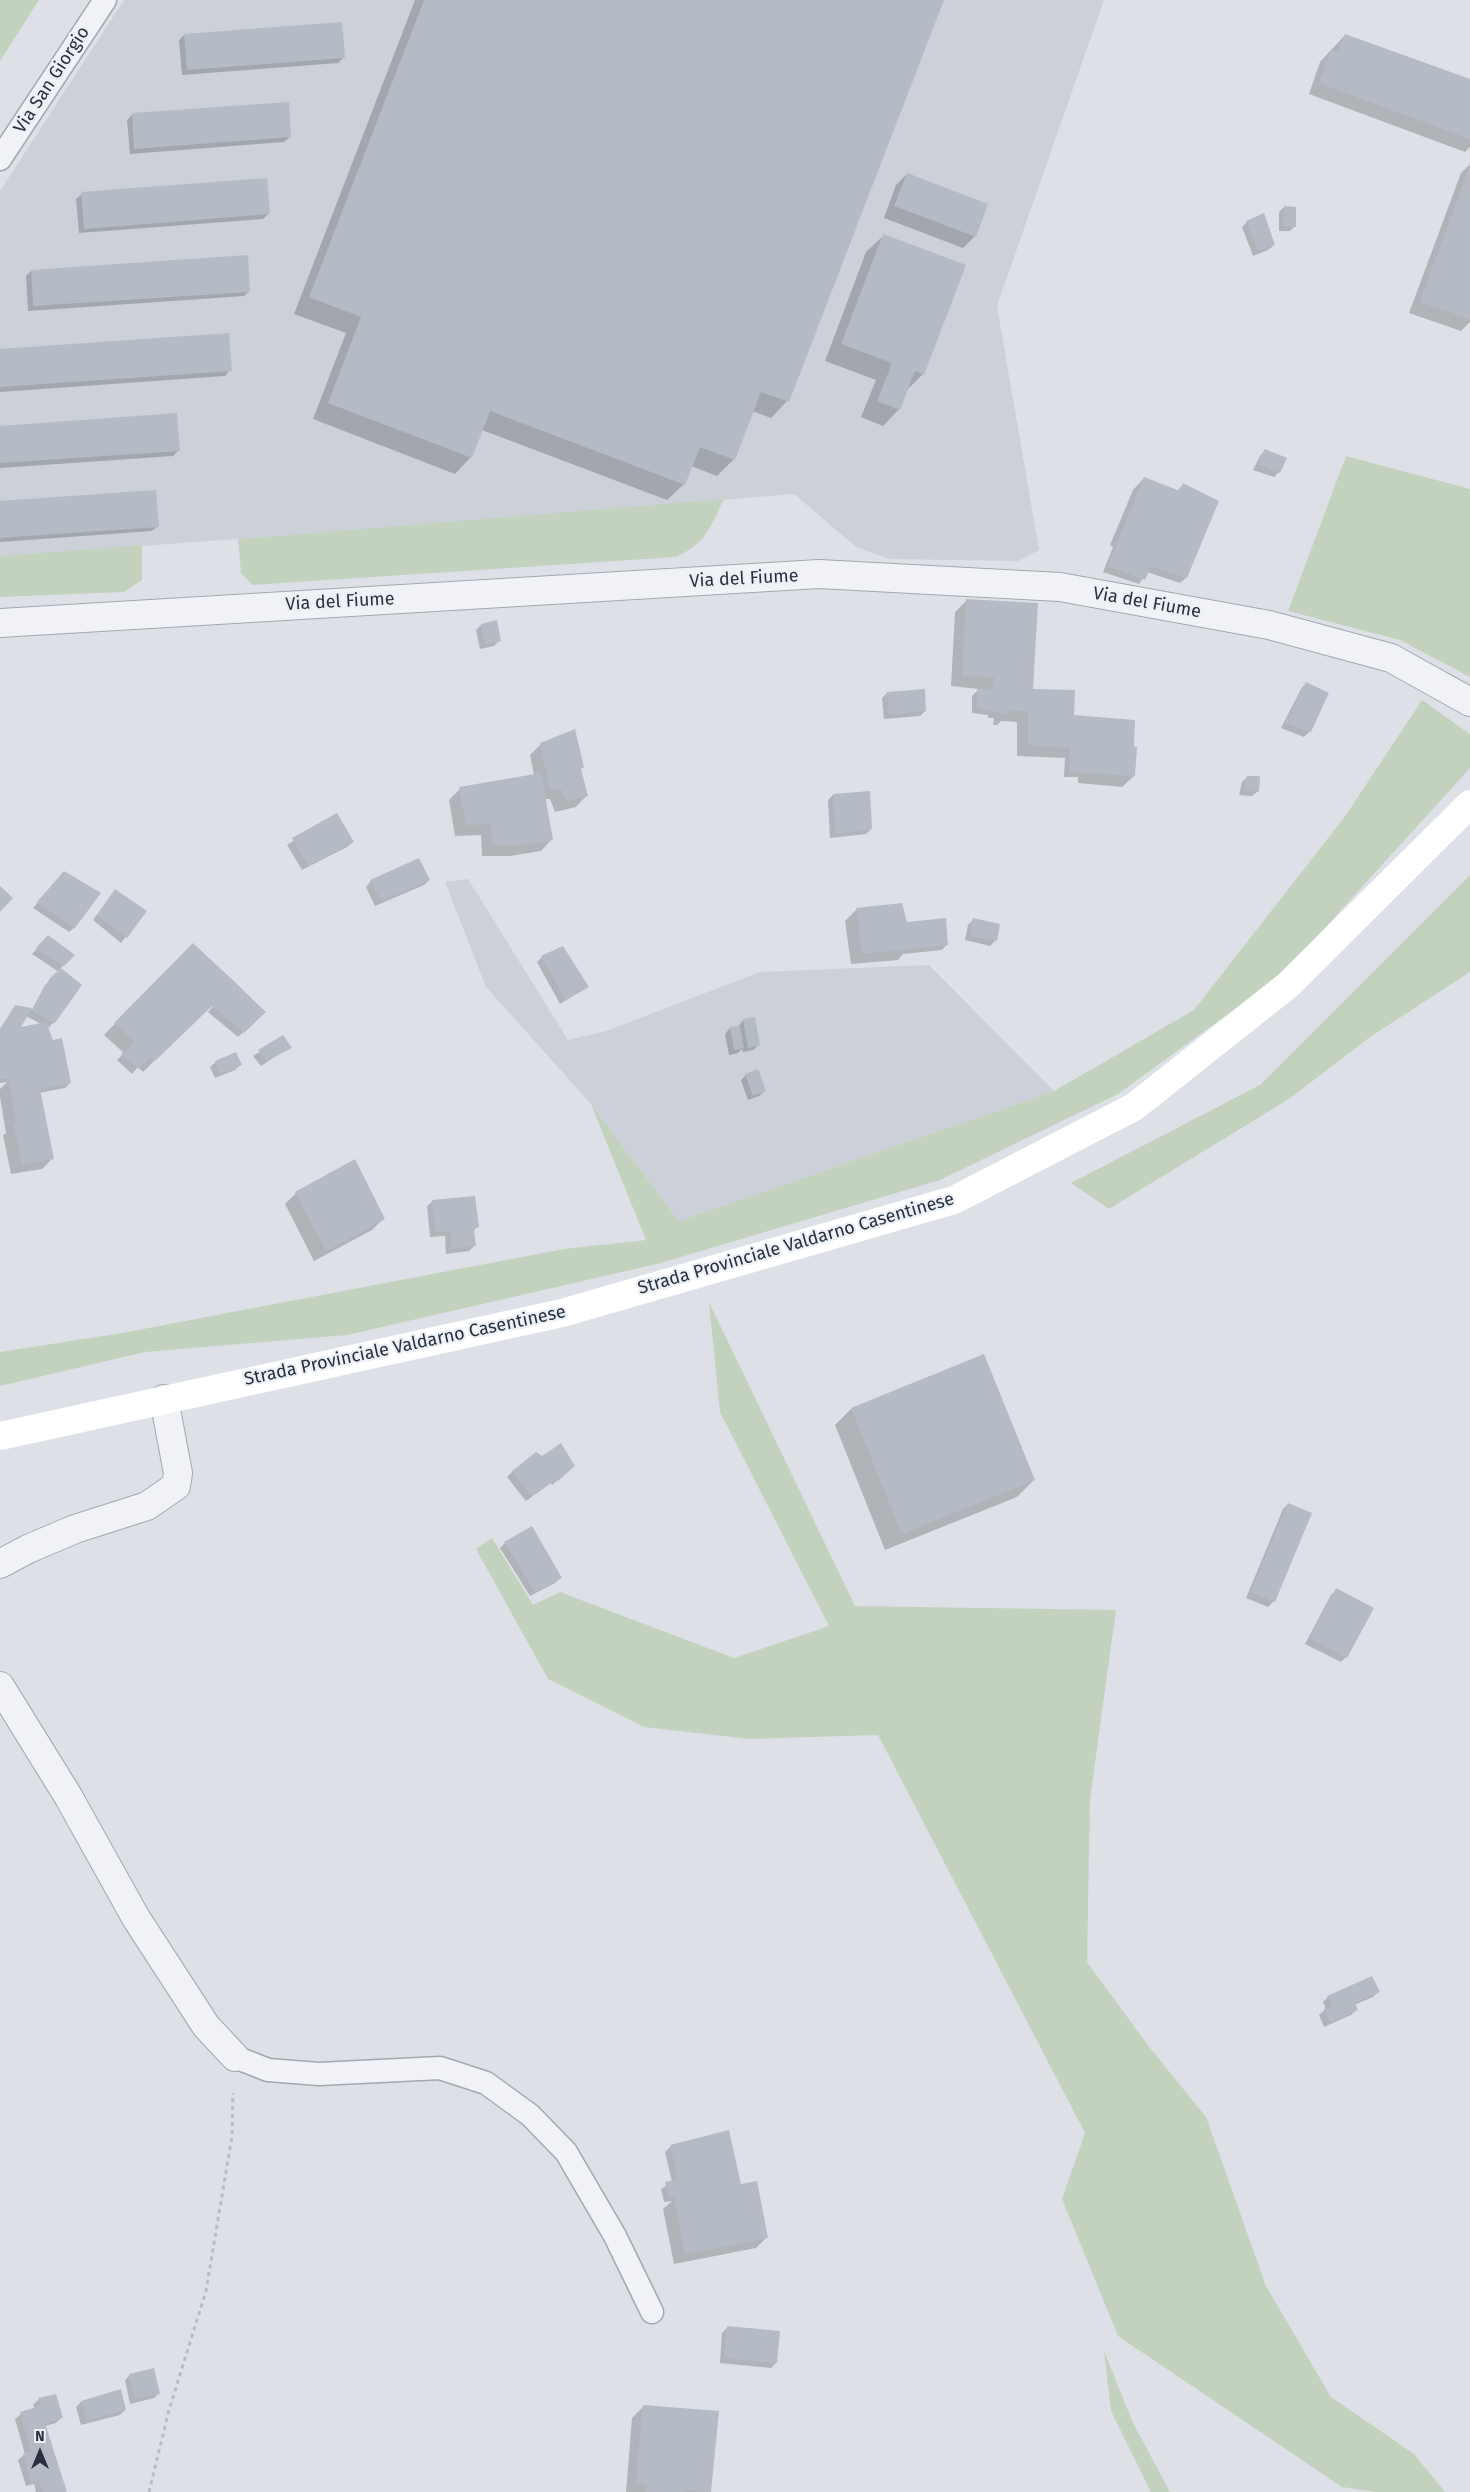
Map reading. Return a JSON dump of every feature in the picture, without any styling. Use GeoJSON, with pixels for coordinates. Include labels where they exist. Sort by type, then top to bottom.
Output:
{"type":"FeatureCollection","features":[{"type":"Feature","properties":{"kind":"main road","name":"Strada Provinciale Valdarno Casentinese"},"geometry":{"type":"LineString","coordinates":[[0,1436],[562,1312],[954,1200],[1134,1107],[1288,985],[1470,804]]}},
{"type":"Feature","properties":{"kind":"street","name":"Via del Fiume"},"geometry":{"type":"LineString","coordinates":[[0,622],[818,574],[1060,587],[1269,625],[1391,658],[1470,702]]}},
{"type":"Feature","properties":{"kind":"street"},"geometry":{"type":"LineString","coordinates":[[0,1564],[28,1549],[76,1529],[147,1506],[176,1486],[178,1473],[164,1399]]}},
{"type":"Feature","properties":{"kind":"street"},"geometry":{"type":"LineString","coordinates":[[0,1686],[68,1796],[146,1934],[206,2026],[235,2057]]}},
{"type":"Feature","properties":{"kind":"lane","name":"Via San Giorgio"},"geometry":{"type":"LineString","coordinates":[[0,160],[105,0]]}},
{"type":"Feature","properties":{"kind":"lane"},"geometry":{"type":"LineString","coordinates":[[235,2057],[268,2070],[319,2074],[440,2068],[486,2083],[530,2114],[566,2152],[615,2236],[652,2312]]}},
{"type":"Feature","properties":{"kind":"path"},"geometry":{"type":"LineString","coordinates":[[149,2492],[168,2410],[206,2292],[232,2136],[235,2057]]}},
{"type":"Feature","properties":{"kind":"shaded area"},"geometry":{"type":"Polygon","coordinates":[[[124,0],[1104,0],[997,306],[1039,550],[1018,561],[890,559],[856,547],[794,494],[238,539],[0,556],[0,191],[124,0]]]}},
{"type":"Feature","properties":{"kind":"shaded area"},"geometry":{"type":"Polygon","coordinates":[[[468,879],[568,1040],[606,1031],[760,972],[929,965],[1054,1091],[679,1221],[591,1104],[486,987],[445,882],[468,879]]]}},
{"type":"Feature","properties":{"kind":"green space"},"geometry":{"type":"Polygon","coordinates":[[[0,0],[39,0],[0,61],[0,0]]]}},
{"type":"Feature","properties":{"kind":"green space"},"geometry":{"type":"Polygon","coordinates":[[[1346,456],[1470,489],[1470,677],[1400,640],[1288,611],[1346,456]]]}},
{"type":"Feature","properties":{"kind":"green space"},"geometry":{"type":"Polygon","coordinates":[[[724,499],[706,534],[694,546],[676,557],[252,585],[241,573],[238,539],[724,499]]]}},
{"type":"Feature","properties":{"kind":"green space"},"geometry":{"type":"Polygon","coordinates":[[[142,545],[142,580],[124,592],[0,597],[0,556],[142,545]]]}},
{"type":"Feature","properties":{"kind":"green space"},"geometry":{"type":"Polygon","coordinates":[[[1422,700],[1470,734],[1470,768],[1283,974],[1118,1094],[940,1180],[657,1264],[347,1335],[145,1352],[0,1386],[0,1352],[122,1333],[564,1249],[646,1240],[591,1104],[679,1221],[1054,1091],[1194,1010],[1346,815],[1422,700]]]}},
{"type":"Feature","properties":{"kind":"green space"},"geometry":{"type":"Polygon","coordinates":[[[1470,875],[1470,972],[1370,1037],[1289,1099],[1109,1209],[1071,1183],[1260,1085],[1470,875]]]}},
{"type":"Feature","properties":{"kind":"green space"},"geometry":{"type":"Polygon","coordinates":[[[709,1302],[855,1606],[1116,1610],[1090,1799],[1087,1962],[1150,2048],[1206,2117],[1266,2286],[1331,2397],[1414,2454],[1445,2492],[1375,2492],[1342,2487],[1118,2336],[1062,2199],[1085,2133],[878,1735],[749,1739],[644,1727],[548,1679],[476,1549],[492,1538],[533,1605],[560,1592],[734,1658],[829,1626],[720,1412],[709,1302]]]}},
{"type":"Feature","properties":{"kind":"green space"},"geometry":{"type":"Polygon","coordinates":[[[1104,2351],[1133,2423],[1170,2492],[1151,2492],[1111,2411],[1104,2351]]]}},
{"type":"Feature","properties":{"kind":"building"},"geometry":{"type":"Polygon","coordinates":[[[424,0],[944,0],[789,402],[761,392],[735,460],[700,447],[685,485],[490,411],[472,458],[328,403],[361,317],[309,297],[424,0]]]}},
{"type":"Feature","properties":{"kind":"building"},"geometry":{"type":"Polygon","coordinates":[[[342,22],[345,58],[187,70],[184,34],[342,22]]]}},
{"type":"Feature","properties":{"kind":"building"},"geometry":{"type":"Polygon","coordinates":[[[1345,34],[1470,79],[1470,139],[1319,83],[1331,50],[1338,52],[1345,34]]]}},
{"type":"Feature","properties":{"kind":"building"},"geometry":{"type":"Polygon","coordinates":[[[289,102],[291,137],[134,149],[132,113],[289,102]]]}},
{"type":"Feature","properties":{"kind":"building"},"geometry":{"type":"Polygon","coordinates":[[[1470,165],[1470,319],[1420,302],[1470,165]]]}},
{"type":"Feature","properties":{"kind":"building"},"geometry":{"type":"Polygon","coordinates":[[[907,173],[988,204],[976,237],[894,206],[907,173]]]}},
{"type":"Feature","properties":{"kind":"building"},"geometry":{"type":"Polygon","coordinates":[[[267,178],[270,214],[84,229],[81,192],[267,178]]]}},
{"type":"Feature","properties":{"kind":"building"},"geometry":{"type":"Polygon","coordinates":[[[1284,206],[1296,207],[1296,227],[1283,226],[1284,206]]]}},
{"type":"Feature","properties":{"kind":"building"},"geometry":{"type":"Polygon","coordinates":[[[1264,213],[1275,245],[1258,251],[1246,221],[1264,213]]]}},
{"type":"Feature","properties":{"kind":"building"},"geometry":{"type":"Polygon","coordinates":[[[883,234],[966,265],[924,375],[915,371],[900,410],[877,401],[892,363],[841,344],[883,234]]]}},
{"type":"Feature","properties":{"kind":"building"},"geometry":{"type":"Polygon","coordinates":[[[248,255],[250,292],[33,306],[31,270],[248,255]]]}},
{"type":"Feature","properties":{"kind":"building"},"geometry":{"type":"Polygon","coordinates":[[[229,333],[232,371],[0,387],[0,349],[229,333]]]}},
{"type":"Feature","properties":{"kind":"building"},"geometry":{"type":"Polygon","coordinates":[[[177,413],[180,451],[0,463],[0,426],[177,413]]]}},
{"type":"Feature","properties":{"kind":"building"},"geometry":{"type":"Polygon","coordinates":[[[1265,449],[1287,458],[1280,473],[1257,464],[1265,449]]]}},
{"type":"Feature","properties":{"kind":"building"},"geometry":{"type":"Polygon","coordinates":[[[1144,477],[1180,491],[1183,483],[1219,501],[1187,578],[1151,566],[1145,580],[1108,566],[1144,477]]]}},
{"type":"Feature","properties":{"kind":"building"},"geometry":{"type":"Polygon","coordinates":[[[156,490],[159,527],[0,538],[0,501],[156,490]]]}},
{"type":"Feature","properties":{"kind":"building"},"geometry":{"type":"Polygon","coordinates":[[[966,599],[1038,603],[1033,689],[1075,690],[1074,715],[1135,720],[1134,746],[1137,747],[1135,776],[1069,772],[1070,748],[1028,745],[1028,711],[1009,710],[1009,715],[977,708],[977,689],[993,690],[994,677],[962,676],[966,599]]]}},
{"type":"Feature","properties":{"kind":"building"},"geometry":{"type":"Polygon","coordinates":[[[497,620],[501,641],[485,645],[481,624],[497,620]]]}},
{"type":"Feature","properties":{"kind":"building"},"geometry":{"type":"Polygon","coordinates":[[[1306,682],[1329,693],[1311,732],[1285,723],[1306,682]]]}},
{"type":"Feature","properties":{"kind":"building"},"geometry":{"type":"Polygon","coordinates":[[[925,689],[926,711],[889,715],[887,692],[925,689]]]}},
{"type":"Feature","properties":{"kind":"building"},"geometry":{"type":"Polygon","coordinates":[[[575,729],[584,767],[581,769],[588,796],[566,801],[561,789],[550,789],[540,743],[575,729]]]}},
{"type":"Feature","properties":{"kind":"building"},"geometry":{"type":"Polygon","coordinates":[[[541,773],[553,840],[523,845],[493,845],[491,824],[466,825],[459,787],[541,773]]]}},
{"type":"Feature","properties":{"kind":"building"},"geometry":{"type":"Polygon","coordinates":[[[1247,776],[1260,776],[1259,792],[1244,790],[1247,776]]]}},
{"type":"Feature","properties":{"kind":"building"},"geometry":{"type":"Polygon","coordinates":[[[870,791],[872,829],[835,834],[833,794],[870,791]]]}},
{"type":"Feature","properties":{"kind":"building"},"geometry":{"type":"Polygon","coordinates":[[[337,813],[354,842],[308,866],[292,838],[337,813]]]}},
{"type":"Feature","properties":{"kind":"building"},"geometry":{"type":"Polygon","coordinates":[[[419,858],[430,880],[381,901],[370,880],[419,858]]]}},
{"type":"Feature","properties":{"kind":"building"},"geometry":{"type":"Polygon","coordinates":[[[64,871],[101,893],[75,928],[37,902],[64,871]]]}},
{"type":"Feature","properties":{"kind":"building"},"geometry":{"type":"Polygon","coordinates":[[[0,886],[13,898],[0,912],[0,886]]]}},
{"type":"Feature","properties":{"kind":"building"},"geometry":{"type":"Polygon","coordinates":[[[115,889],[147,911],[127,938],[97,915],[115,889]]]}},
{"type":"Feature","properties":{"kind":"building"},"geometry":{"type":"Polygon","coordinates":[[[902,903],[907,922],[946,918],[948,945],[862,954],[856,908],[902,903]]]}},
{"type":"Feature","properties":{"kind":"building"},"geometry":{"type":"Polygon","coordinates":[[[973,918],[1000,924],[997,941],[969,935],[973,918]]]}},
{"type":"Feature","properties":{"kind":"building"},"geometry":{"type":"Polygon","coordinates":[[[48,935],[75,955],[64,966],[36,948],[48,935]]]}},
{"type":"Feature","properties":{"kind":"building"},"geometry":{"type":"Polygon","coordinates":[[[193,943],[266,1012],[244,1033],[212,1006],[155,1061],[150,1057],[139,1069],[121,1054],[135,1042],[114,1023],[193,943]]]}},
{"type":"Feature","properties":{"kind":"building"},"geometry":{"type":"Polygon","coordinates":[[[563,946],[589,987],[566,1000],[541,956],[563,946]]]}},
{"type":"Feature","properties":{"kind":"building"},"geometry":{"type":"Polygon","coordinates":[[[61,968],[82,985],[55,1023],[32,1011],[50,978],[61,968]]]}},
{"type":"Feature","properties":{"kind":"building"},"geometry":{"type":"Polygon","coordinates":[[[15,1005],[32,1008],[21,1027],[46,1022],[53,1040],[62,1038],[71,1083],[40,1089],[54,1159],[22,1164],[13,1123],[16,1122],[9,1078],[0,1079],[0,1030],[15,1005]]]}},
{"type":"Feature","properties":{"kind":"building"},"geometry":{"type":"Polygon","coordinates":[[[755,1017],[760,1045],[748,1048],[743,1019],[755,1017]]]}},
{"type":"Feature","properties":{"kind":"building"},"geometry":{"type":"Polygon","coordinates":[[[740,1026],[744,1048],[734,1050],[730,1027],[740,1026]]]}},
{"type":"Feature","properties":{"kind":"building"},"geometry":{"type":"Polygon","coordinates":[[[283,1035],[292,1048],[267,1061],[258,1050],[283,1035]]]}},
{"type":"Feature","properties":{"kind":"building"},"geometry":{"type":"Polygon","coordinates":[[[236,1052],[242,1065],[220,1074],[215,1061],[236,1052]]]}},
{"type":"Feature","properties":{"kind":"building"},"geometry":{"type":"Polygon","coordinates":[[[758,1069],[766,1091],[753,1096],[745,1074],[758,1069]]]}},
{"type":"Feature","properties":{"kind":"building"},"geometry":{"type":"Polygon","coordinates":[[[355,1159],[385,1219],[326,1251],[295,1192],[355,1159]]]}},
{"type":"Feature","properties":{"kind":"building"},"geometry":{"type":"Polygon","coordinates":[[[475,1196],[479,1227],[474,1229],[476,1246],[451,1249],[450,1231],[435,1232],[432,1200],[475,1196]]]}},
{"type":"Feature","properties":{"kind":"building"},"geometry":{"type":"Polygon","coordinates":[[[984,1354],[1035,1480],[902,1534],[851,1408],[984,1354]]]}},
{"type":"Feature","properties":{"kind":"building"},"geometry":{"type":"Polygon","coordinates":[[[561,1443],[575,1466],[558,1481],[557,1479],[532,1496],[512,1471],[536,1452],[542,1456],[561,1443]]]}},
{"type":"Feature","properties":{"kind":"building"},"geometry":{"type":"Polygon","coordinates":[[[1288,1503],[1312,1513],[1275,1602],[1251,1592],[1288,1503]]]}},
{"type":"Feature","properties":{"kind":"building"},"geometry":{"type":"Polygon","coordinates":[[[532,1526],[562,1578],[535,1592],[504,1542],[532,1526]]]}},
{"type":"Feature","properties":{"kind":"building"},"geometry":{"type":"Polygon","coordinates":[[[1336,1588],[1374,1608],[1347,1658],[1310,1638],[1336,1588]]]}},
{"type":"Feature","properties":{"kind":"building"},"geometry":{"type":"Polygon","coordinates":[[[1372,1976],[1380,1992],[1355,2003],[1358,2010],[1330,2022],[1324,2009],[1332,2005],[1327,1996],[1372,1976]]]}},
{"type":"Feature","properties":{"kind":"building"},"geometry":{"type":"Polygon","coordinates":[[[729,2130],[741,2184],[757,2181],[768,2238],[685,2254],[674,2197],[669,2198],[665,2182],[678,2179],[670,2145],[729,2130]]]}},
{"type":"Feature","properties":{"kind":"building"},"geometry":{"type":"Polygon","coordinates":[[[727,2326],[780,2331],[777,2363],[724,2358],[727,2326]]]}},
{"type":"Feature","properties":{"kind":"building"},"geometry":{"type":"Polygon","coordinates":[[[154,2368],[160,2394],[135,2399],[129,2374],[154,2368]]]}},
{"type":"Feature","properties":{"kind":"building"},"geometry":{"type":"Polygon","coordinates":[[[121,2389],[126,2410],[87,2420],[81,2401],[121,2389]]]}},
{"type":"Feature","properties":{"kind":"building"},"geometry":{"type":"Polygon","coordinates":[[[56,2394],[63,2418],[45,2423],[67,2492],[43,2492],[39,2480],[31,2482],[23,2454],[31,2451],[20,2412],[40,2406],[38,2398],[56,2394]]]}},
{"type":"Feature","properties":{"kind":"building"},"geometry":{"type":"Polygon","coordinates":[[[643,2405],[719,2411],[711,2492],[684,2490],[684,2492],[646,2492],[647,2484],[636,2483],[643,2405]]]}}]}
